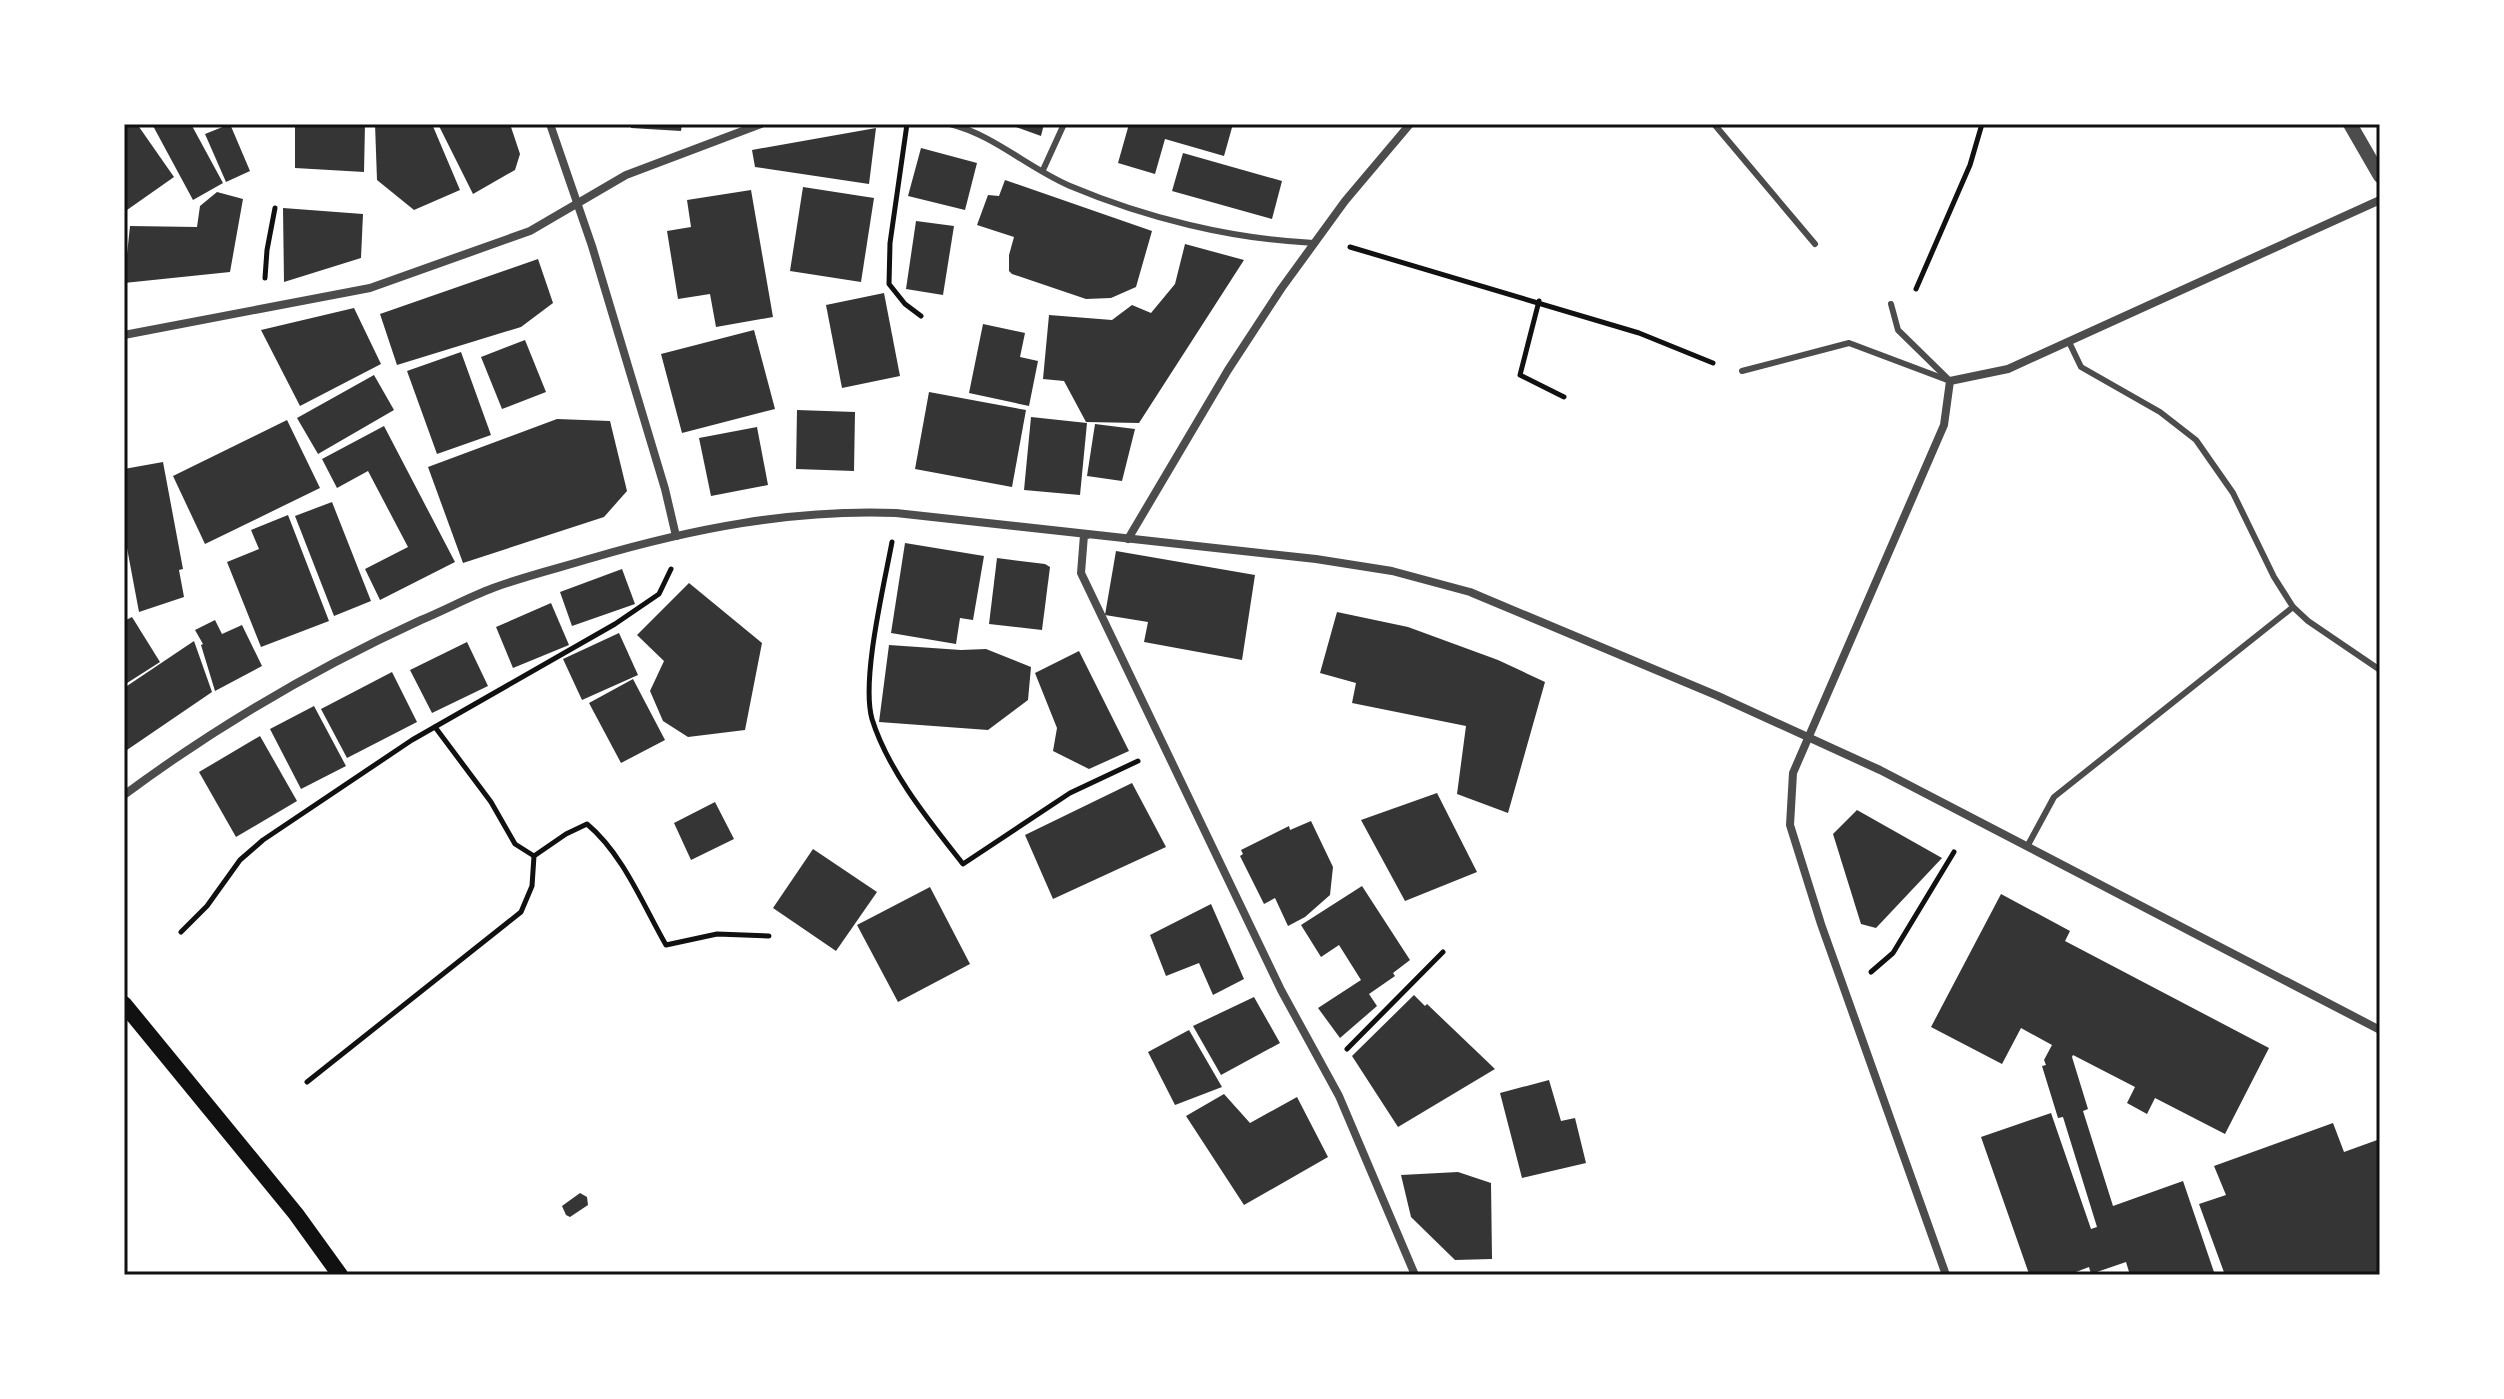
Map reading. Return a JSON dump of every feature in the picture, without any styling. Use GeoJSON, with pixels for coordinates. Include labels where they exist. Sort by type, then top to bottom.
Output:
{"type":"FeatureCollection","features":[{"type":"Feature","properties":{"kind":"main road"},"geometry":{"type":"LineString","coordinates":[[124,1004],[296,1214],[340,1275]]}},
{"type":"Feature","properties":{"kind":"street"},"geometry":{"type":"LineString","coordinates":[[550,124],[665,489],[676,536]]}},
{"type":"Feature","properties":{"kind":"street"},"geometry":{"type":"LineString","coordinates":[[124,335],[370,288],[530,231],[626,175],[761,124]]}},
{"type":"Feature","properties":{"kind":"street"},"geometry":{"type":"LineString","coordinates":[[1130,539],[1228,370],[1314,243],[1410,124]]}},
{"type":"Feature","properties":{"kind":"street"},"geometry":{"type":"LineString","coordinates":[[2350,124],[2380,176]]}},
{"type":"Feature","properties":{"kind":"street"},"geometry":{"type":"LineString","coordinates":[[1946,1275],[1826,939],[1790,825],[1793,773],[1944,425],[1950,381],[2008,369],[2380,200]]}},
{"type":"Feature","properties":{"kind":"street"},"geometry":{"type":"LineString","coordinates":[[124,795],[228,722],[372,643],[492,588],[676,536],[804,514],[847,511],[896,513],[1376,568],[1470,592],[1547,622],[1809,737],[2028,845],[2380,1030]]}},
{"type":"Feature","properties":{"kind":"street"},"geometry":{"type":"LineString","coordinates":[[1084,535],[1081,573],[1281,990],[1359,1139],[1415,1275]]}},
{"type":"Feature","properties":{"kind":"lane"},"geometry":{"type":"LineString","coordinates":[[950,124],[984,138],[1068,185],[1169,220],[1261,240],[1314,243]]}},
{"type":"Feature","properties":{"kind":"lane"},"geometry":{"type":"LineString","coordinates":[[1043,170],[1064,124]]}},
{"type":"Feature","properties":{"kind":"lane"},"geometry":{"type":"LineString","coordinates":[[1714,124],[1815,244]]}},
{"type":"Feature","properties":{"kind":"lane"},"geometry":{"type":"LineString","coordinates":[[1891,304],[1898,330],[1950,381]]}},
{"type":"Feature","properties":{"kind":"lane"},"geometry":{"type":"LineString","coordinates":[[2069,342],[2081,367],[2160,412],[2196,440],[2233,493],[2274,577],[2293,607],[2308,621],[2380,670]]}},
{"type":"Feature","properties":{"kind":"lane"},"geometry":{"type":"LineString","coordinates":[[1742,371],[1849,343],[1950,381]]}},
{"type":"Feature","properties":{"kind":"lane"},"geometry":{"type":"LineString","coordinates":[[2028,845],[2054,797],[2293,607]]}},
{"type":"Feature","properties":{"kind":"path"},"geometry":{"type":"LineString","coordinates":[[907,124],[890,243],[889,284],[905,304],[921,316]]}},
{"type":"Feature","properties":{"kind":"path"},"geometry":{"type":"LineString","coordinates":[[1895,319],[1913,294],[1925,269],[1970,165],[1982,124]]}},
{"type":"Feature","properties":{"kind":"path"},"geometry":{"type":"LineString","coordinates":[[268,307],[265,273],[275,208]]}},
{"type":"Feature","properties":{"kind":"path"},"geometry":{"type":"LineString","coordinates":[[1314,243],[1345,245],[1539,301],[1639,333],[1708,362],[1742,371]]}},
{"type":"Feature","properties":{"kind":"path"},"geometry":{"type":"LineString","coordinates":[[1539,301],[1520,375],[1564,397]]}},
{"type":"Feature","properties":{"kind":"path"},"geometry":{"type":"LineString","coordinates":[[896,513],[870,668],[871,717],[918,807],[963,864],[1070,793],[1163,747]]}},
{"type":"Feature","properties":{"kind":"path"},"geometry":{"type":"LineString","coordinates":[[181,932],[207,906],[233,867],[263,840],[435,727],[615,624],[659,594],[673,565],[676,536]]}},
{"type":"Feature","properties":{"kind":"path"},"geometry":{"type":"LineString","coordinates":[[435,727],[491,802],[515,844],[534,856]]}},
{"type":"Feature","properties":{"kind":"path"},"geometry":{"type":"LineString","coordinates":[[534,856],[587,824],[601,836],[622,868],[666,945],[717,934],[769,936]]}},
{"type":"Feature","properties":{"kind":"path"},"geometry":{"type":"LineString","coordinates":[[1868,974],[1893,953],[1954,852]]}},
{"type":"Feature","properties":{"kind":"path"},"geometry":{"type":"LineString","coordinates":[[307,1082],[521,912],[532,886],[534,856]]}},
{"type":"Feature","properties":{"kind":"path"},"geometry":{"type":"LineString","coordinates":[[1321,1063],[1345,1050],[1443,952]]}},
{"type":"Feature","properties":{"kind":"building"},"geometry":{"type":"Polygon","coordinates":[[[124,124],[137,124],[174,177],[127,210],[124,207],[124,124]]]}},
{"type":"Feature","properties":{"kind":"building"},"geometry":{"type":"Polygon","coordinates":[[[152,124],[191,124],[223,183],[193,200],[152,124]]]}},
{"type":"Feature","properties":{"kind":"building"},"geometry":{"type":"Polygon","coordinates":[[[230,124],[250,171],[226,182],[205,134],[230,124]]]}},
{"type":"Feature","properties":{"kind":"building"},"geometry":{"type":"Polygon","coordinates":[[[295,124],[365,124],[364,172],[295,168],[295,124]]]}},
{"type":"Feature","properties":{"kind":"building"},"geometry":{"type":"Polygon","coordinates":[[[375,124],[432,124],[460,190],[414,210],[377,180],[375,124]]]}},
{"type":"Feature","properties":{"kind":"building"},"geometry":{"type":"Polygon","coordinates":[[[438,124],[510,124],[520,154],[515,170],[473,194],[438,124]]]}},
{"type":"Feature","properties":{"kind":"building"},"geometry":{"type":"Polygon","coordinates":[[[631,124],[682,124],[681,131],[631,128],[631,124]]]}},
{"type":"Feature","properties":{"kind":"building"},"geometry":{"type":"Polygon","coordinates":[[[1008,124],[1044,124],[1041,136],[1008,124]]]}},
{"type":"Feature","properties":{"kind":"building"},"geometry":{"type":"Polygon","coordinates":[[[1129,124],[1233,124],[1224,156],[1165,139],[1155,174],[1118,163],[1129,124]]]}},
{"type":"Feature","properties":{"kind":"building"},"geometry":{"type":"Polygon","coordinates":[[[876,128],[869,184],[755,167],[752,150],[876,128]]]}},
{"type":"Feature","properties":{"kind":"building"},"geometry":{"type":"Polygon","coordinates":[[[921,148],[977,163],[965,210],[908,196],[921,148]]]}},
{"type":"Feature","properties":{"kind":"building"},"geometry":{"type":"Polygon","coordinates":[[[1183,153],[1282,181],[1272,219],[1172,191],[1183,153]]]}},
{"type":"Feature","properties":{"kind":"building"},"geometry":{"type":"Polygon","coordinates":[[[1005,180],[1152,231],[1136,287],[1111,298],[1086,299],[1012,274],[1009,271],[1009,255],[1014,237],[977,225],[988,195],[999,196],[1005,180]]]}},
{"type":"Feature","properties":{"kind":"building"},"geometry":{"type":"Polygon","coordinates":[[[803,187],[874,198],[861,282],[790,271],[803,187]]]}},
{"type":"Feature","properties":{"kind":"building"},"geometry":{"type":"Polygon","coordinates":[[[751,190],[773,317],[716,327],[710,294],[678,299],[667,231],[691,227],[687,200],[751,190]]]}},
{"type":"Feature","properties":{"kind":"building"},"geometry":{"type":"Polygon","coordinates":[[[217,192],[243,199],[230,272],[124,283],[130,226],[197,227],[200,206],[217,192]]]}},
{"type":"Feature","properties":{"kind":"building"},"geometry":{"type":"Polygon","coordinates":[[[283,208],[363,214],[361,258],[284,282],[283,208]]]}},
{"type":"Feature","properties":{"kind":"building"},"geometry":{"type":"Polygon","coordinates":[[[916,221],[954,226],[943,295],[906,289],[916,221]]]}},
{"type":"Feature","properties":{"kind":"building"},"geometry":{"type":"Polygon","coordinates":[[[1185,244],[1244,260],[1139,423],[1086,422],[1064,381],[1043,379],[1049,315],[1112,320],[1132,305],[1151,313],[1175,284],[1185,244]]]}},
{"type":"Feature","properties":{"kind":"building"},"geometry":{"type":"Polygon","coordinates":[[[538,259],[553,303],[521,327],[397,365],[380,314],[538,259]]]}},
{"type":"Feature","properties":{"kind":"building"},"geometry":{"type":"Polygon","coordinates":[[[884,293],[900,376],[842,388],[826,305],[884,293]]]}},
{"type":"Feature","properties":{"kind":"building"},"geometry":{"type":"Polygon","coordinates":[[[354,308],[381,364],[300,406],[261,330],[354,308]]]}},
{"type":"Feature","properties":{"kind":"building"},"geometry":{"type":"Polygon","coordinates":[[[983,324],[1025,333],[1020,357],[1038,361],[1029,406],[969,393],[983,324]]]}},
{"type":"Feature","properties":{"kind":"building"},"geometry":{"type":"Polygon","coordinates":[[[754,330],[775,409],[682,433],[661,354],[754,330]]]}},
{"type":"Feature","properties":{"kind":"building"},"geometry":{"type":"Polygon","coordinates":[[[525,340],[546,392],[502,409],[481,357],[525,340]]]}},
{"type":"Feature","properties":{"kind":"building"},"geometry":{"type":"Polygon","coordinates":[[[461,352],[491,435],[437,454],[407,371],[461,352]]]}},
{"type":"Feature","properties":{"kind":"building"},"geometry":{"type":"Polygon","coordinates":[[[374,375],[394,410],[318,454],[297,418],[374,375]]]}},
{"type":"Feature","properties":{"kind":"building"},"geometry":{"type":"Polygon","coordinates":[[[929,392],[1026,410],[1012,487],[915,469],[929,392]]]}},
{"type":"Feature","properties":{"kind":"building"},"geometry":{"type":"Polygon","coordinates":[[[797,410],[855,412],[854,471],[796,469],[797,410]]]}},
{"type":"Feature","properties":{"kind":"building"},"geometry":{"type":"Polygon","coordinates":[[[1031,417],[1087,423],[1080,495],[1024,490],[1031,417]]]}},
{"type":"Feature","properties":{"kind":"building"},"geometry":{"type":"Polygon","coordinates":[[[557,419],[610,421],[627,491],[604,517],[463,563],[428,467],[557,419]]]}},
{"type":"Feature","properties":{"kind":"building"},"geometry":{"type":"Polygon","coordinates":[[[287,420],[320,488],[205,544],[173,476],[287,420]]]}},
{"type":"Feature","properties":{"kind":"building"},"geometry":{"type":"Polygon","coordinates":[[[1095,424],[1135,429],[1122,481],[1087,476],[1095,424]]]}},
{"type":"Feature","properties":{"kind":"building"},"geometry":{"type":"Polygon","coordinates":[[[384,426],[455,562],[380,600],[365,569],[408,547],[368,471],[337,488],[322,459],[384,426]]]}},
{"type":"Feature","properties":{"kind":"building"},"geometry":{"type":"Polygon","coordinates":[[[757,427],[768,485],[711,496],[699,438],[757,427]]]}},
{"type":"Feature","properties":{"kind":"building"},"geometry":{"type":"Polygon","coordinates":[[[163,462],[183,569],[179,570],[184,597],[139,612],[124,532],[124,469],[163,462]]]}},
{"type":"Feature","properties":{"kind":"building"},"geometry":{"type":"Polygon","coordinates":[[[332,502],[371,601],[334,616],[295,516],[332,502]]]}},
{"type":"Feature","properties":{"kind":"building"},"geometry":{"type":"Polygon","coordinates":[[[288,515],[329,621],[261,647],[227,562],[259,549],[251,530],[288,515]]]}},
{"type":"Feature","properties":{"kind":"building"},"geometry":{"type":"Polygon","coordinates":[[[905,543],[984,556],[973,620],[960,618],[956,644],[891,633],[905,543]]]}},
{"type":"Feature","properties":{"kind":"building"},"geometry":{"type":"Polygon","coordinates":[[[1116,551],[1255,575],[1242,660],[1144,642],[1148,622],[1105,615],[1116,551]]]}},
{"type":"Feature","properties":{"kind":"building"},"geometry":{"type":"Polygon","coordinates":[[[997,558],[1050,567],[1042,630],[989,624],[997,558]]]}},
{"type":"Feature","properties":{"kind":"building"},"geometry":{"type":"Polygon","coordinates":[[[622,569],[635,604],[572,626],[560,592],[622,569]]]}},
{"type":"Feature","properties":{"kind":"building"},"geometry":{"type":"Polygon","coordinates":[[[689,583],[762,643],[745,730],[688,737],[663,721],[650,691],[664,661],[637,635],[689,583]]]}},
{"type":"Feature","properties":{"kind":"building"},"geometry":{"type":"Polygon","coordinates":[[[551,603],[569,645],[513,668],[496,627],[551,603]]]}},
{"type":"Feature","properties":{"kind":"building"},"geometry":{"type":"Polygon","coordinates":[[[1337,612],[1408,627],[1498,660],[1545,682],[1508,813],[1457,794],[1466,726],[1352,703],[1356,683],[1320,673],[1337,612]]]}},
{"type":"Feature","properties":{"kind":"building"},"geometry":{"type":"Polygon","coordinates":[[[132,617],[160,662],[124,685],[124,621],[132,617]]]}},
{"type":"Feature","properties":{"kind":"building"},"geometry":{"type":"Polygon","coordinates":[[[215,620],[222,634],[242,625],[262,666],[215,691],[203,644],[195,630],[215,620]]]}},
{"type":"Feature","properties":{"kind":"building"},"geometry":{"type":"Polygon","coordinates":[[[619,633],[638,675],[582,700],[563,659],[619,633]]]}},
{"type":"Feature","properties":{"kind":"building"},"geometry":{"type":"Polygon","coordinates":[[[194,641],[212,692],[124,752],[124,688],[194,641]]]}},
{"type":"Feature","properties":{"kind":"building"},"geometry":{"type":"Polygon","coordinates":[[[467,642],[488,686],[432,713],[410,670],[467,642]]]}},
{"type":"Feature","properties":{"kind":"building"},"geometry":{"type":"Polygon","coordinates":[[[889,645],[986,649],[1031,667],[1028,700],[988,730],[879,722],[889,645]]]}},
{"type":"Feature","properties":{"kind":"building"},"geometry":{"type":"Polygon","coordinates":[[[1079,651],[1129,751],[1089,769],[1053,751],[1057,728],[1035,673],[1079,651]]]}},
{"type":"Feature","properties":{"kind":"building"},"geometry":{"type":"Polygon","coordinates":[[[392,672],[417,722],[347,758],[321,709],[392,672]]]}},
{"type":"Feature","properties":{"kind":"building"},"geometry":{"type":"Polygon","coordinates":[[[633,679],[665,740],[621,763],[589,703],[633,679]]]}},
{"type":"Feature","properties":{"kind":"building"},"geometry":{"type":"Polygon","coordinates":[[[314,706],[346,766],[301,789],[270,729],[314,706]]]}},
{"type":"Feature","properties":{"kind":"building"},"geometry":{"type":"Polygon","coordinates":[[[260,736],[297,801],[236,837],[199,772],[260,736]]]}},
{"type":"Feature","properties":{"kind":"building"},"geometry":{"type":"Polygon","coordinates":[[[1132,783],[1166,847],[1053,899],[1025,835],[1132,783]]]}},
{"type":"Feature","properties":{"kind":"building"},"geometry":{"type":"Polygon","coordinates":[[[1437,793],[1477,872],[1405,901],[1361,820],[1437,793]]]}},
{"type":"Feature","properties":{"kind":"building"},"geometry":{"type":"Polygon","coordinates":[[[715,802],[734,839],[691,860],[674,823],[715,802]]]}},
{"type":"Feature","properties":{"kind":"building"},"geometry":{"type":"Polygon","coordinates":[[[1857,810],[1942,858],[1876,928],[1861,924],[1833,834],[1857,810]]]}},
{"type":"Feature","properties":{"kind":"building"},"geometry":{"type":"Polygon","coordinates":[[[1311,821],[1333,867],[1330,895],[1305,917],[1288,926],[1275,898],[1264,904],[1240,856],[1243,854],[1241,850],[1289,826],[1290,830],[1311,821]]]}},
{"type":"Feature","properties":{"kind":"building"},"geometry":{"type":"Polygon","coordinates":[[[813,849],[877,892],[836,951],[773,908],[813,849]]]}},
{"type":"Feature","properties":{"kind":"building"},"geometry":{"type":"Polygon","coordinates":[[[1362,886],[1410,960],[1393,973],[1395,976],[1369,994],[1377,1006],[1340,1038],[1318,1008],[1361,980],[1339,945],[1321,957],[1301,925],[1362,886]]]}},
{"type":"Feature","properties":{"kind":"building"},"geometry":{"type":"Polygon","coordinates":[[[930,887],[970,964],[898,1002],[857,925],[930,887]]]}},
{"type":"Feature","properties":{"kind":"building"},"geometry":{"type":"Polygon","coordinates":[[[2001,894],[2070,931],[2065,941],[2269,1048],[2225,1134],[2155,1098],[2147,1114],[2127,1103],[2135,1087],[2072,1057],[2088,1109],[2083,1111],[2113,1206],[2183,1181],[2215,1275],[2130,1275],[2126,1262],[2091,1274],[2089,1267],[2068,1275],[2030,1275],[1981,1137],[2051,1113],[2091,1229],[2097,1227],[2063,1117],[2058,1118],[2042,1066],[2046,1065],[2044,1060],[2052,1045],[2021,1028],[2002,1064],[1931,1027],[2001,894]]]}},
{"type":"Feature","properties":{"kind":"building"},"geometry":{"type":"Polygon","coordinates":[[[1211,904],[1244,979],[1213,995],[1199,963],[1166,976],[1150,935],[1211,904]]]}},
{"type":"Feature","properties":{"kind":"building"},"geometry":{"type":"Polygon","coordinates":[[[1414,995],[1495,1069],[1398,1127],[1352,1056],[1414,995]]]}},
{"type":"Feature","properties":{"kind":"building"},"geometry":{"type":"Polygon","coordinates":[[[1254,997],[1280,1043],[1221,1075],[1193,1026],[1254,997]]]}},
{"type":"Feature","properties":{"kind":"building"},"geometry":{"type":"Polygon","coordinates":[[[1189,1030],[1222,1087],[1175,1105],[1148,1052],[1189,1030]]]}},
{"type":"Feature","properties":{"kind":"building"},"geometry":{"type":"Polygon","coordinates":[[[1549,1080],[1561,1121],[1575,1118],[1586,1163],[1522,1178],[1500,1093],[1549,1080]]]}},
{"type":"Feature","properties":{"kind":"building"},"geometry":{"type":"Polygon","coordinates":[[[1224,1094],[1250,1123],[1297,1097],[1328,1157],[1244,1205],[1186,1116],[1224,1094]]]}},
{"type":"Feature","properties":{"kind":"building"},"geometry":{"type":"Polygon","coordinates":[[[2333,1123],[2344,1152],[2380,1139],[2380,1275],[2225,1275],[2199,1204],[2226,1195],[2214,1166],[2333,1123]]]}},
{"type":"Feature","properties":{"kind":"building"},"geometry":{"type":"Polygon","coordinates":[[[1458,1172],[1491,1183],[1492,1259],[1455,1260],[1411,1217],[1401,1175],[1458,1172]]]}},
{"type":"Feature","properties":{"kind":"building"},"geometry":{"type":"Polygon","coordinates":[[[580,1193],[587,1197],[588,1205],[570,1217],[566,1215],[562,1206],[580,1193]]]}}]}
